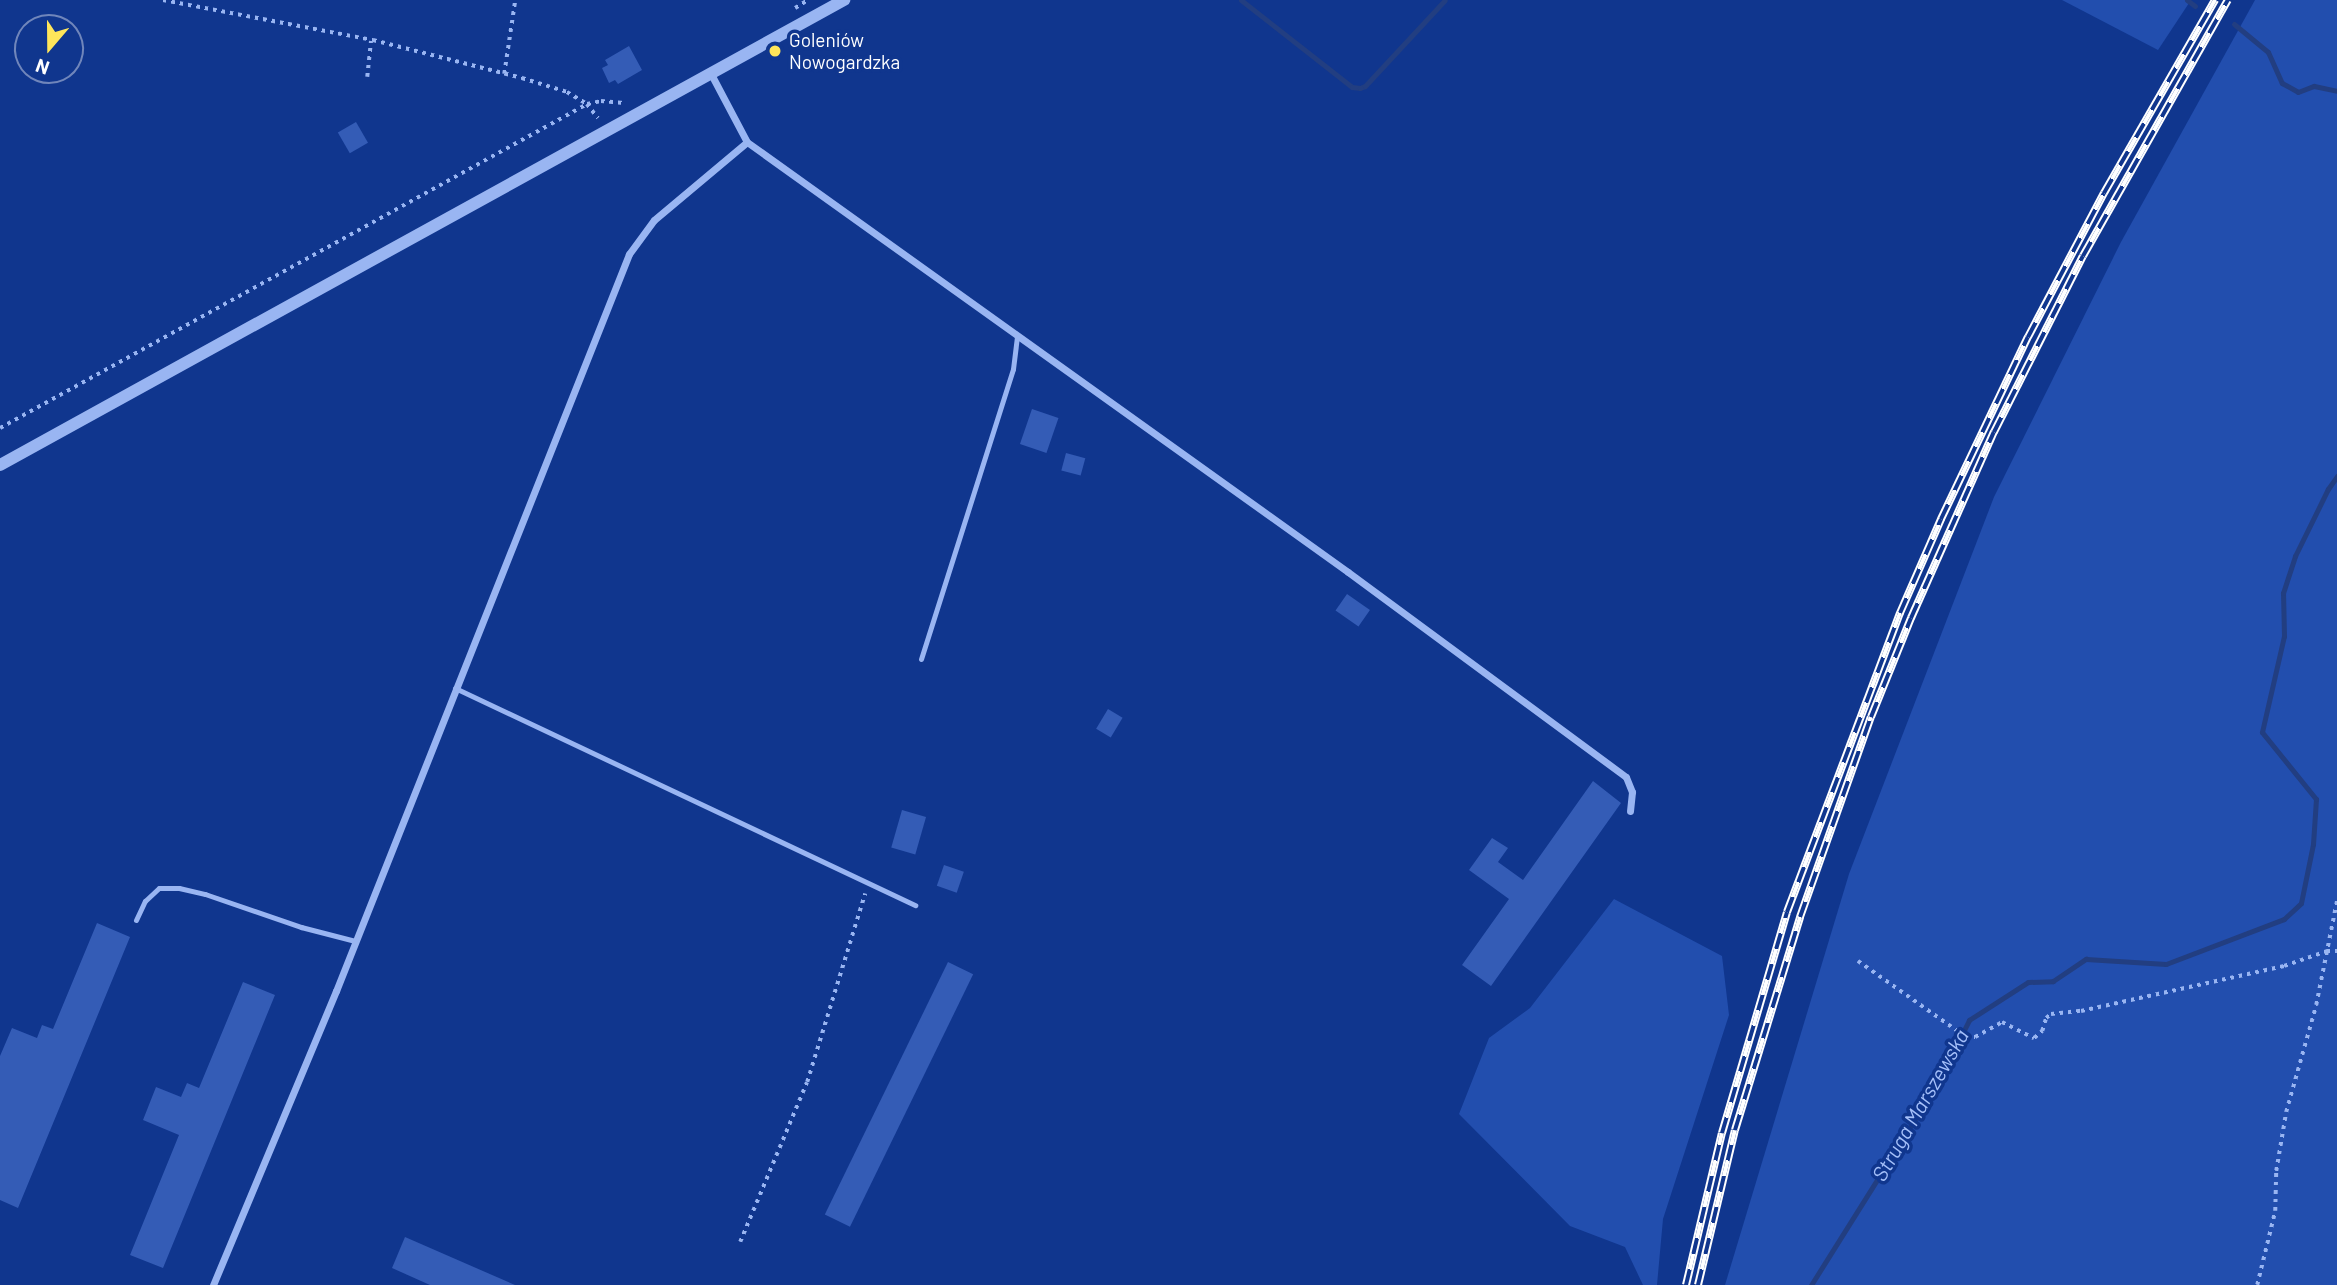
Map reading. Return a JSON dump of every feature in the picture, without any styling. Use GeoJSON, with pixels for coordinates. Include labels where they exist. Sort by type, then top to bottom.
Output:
{"type":"FeatureCollection","features":[{"type":"Feature","properties":{"kind":"street"},"geometry":{"type":"LineString","coordinates":[[0,465],[844,0]]}},
{"type":"Feature","properties":{"kind":"street"},"geometry":{"type":"LineString","coordinates":[[711,74],[747,142],[1360,580],[1626,777],[1632,792],[1630,811]]}},
{"type":"Feature","properties":{"kind":"street"},"geometry":{"type":"LineString","coordinates":[[213,1285],[355,941],[629,254],[654,220],[747,142]]}},
{"type":"Feature","properties":{"kind":"lane"},"geometry":{"type":"LineString","coordinates":[[921,659],[1013,369],[1017,336]]}},
{"type":"Feature","properties":{"kind":"lane"},"geometry":{"type":"LineString","coordinates":[[454,688],[915,905]]}},
{"type":"Feature","properties":{"kind":"lane"},"geometry":{"type":"LineString","coordinates":[[136,920],[145,901],[159,888],[179,888],[205,894],[300,927],[355,941]]}},
{"type":"Feature","properties":{"kind":"path"},"geometry":{"type":"LineString","coordinates":[[163,0],[371,40],[567,92],[587,104],[607,130]]}},
{"type":"Feature","properties":{"kind":"path"},"geometry":{"type":"LineString","coordinates":[[504,74],[514,0]]}},
{"type":"Feature","properties":{"kind":"path"},"geometry":{"type":"LineString","coordinates":[[785,13],[808,0]]}},
{"type":"Feature","properties":{"kind":"path"},"geometry":{"type":"LineString","coordinates":[[367,77],[371,40]]}},
{"type":"Feature","properties":{"kind":"path"},"geometry":{"type":"LineString","coordinates":[[0,428],[587,104],[601,101],[627,104]]}},
{"type":"Feature","properties":{"kind":"path"},"geometry":{"type":"LineString","coordinates":[[740,1242],[807,1082],[868,882]]}},
{"type":"Feature","properties":{"kind":"path"},"geometry":{"type":"LineString","coordinates":[[2257,1285],[2275,1211],[2276,1171],[2286,1112],[2316,1005],[2337,900]]}},
{"type":"Feature","properties":{"kind":"path"},"geometry":{"type":"LineString","coordinates":[[1858,961],[1966,1037],[1975,1037],[2001,1023],[2034,1038],[2042,1031],[2046,1018],[2051,1014],[2081,1011],[2284,966],[2327,951],[2337,951]]}},
{"type":"Feature","properties":{"kind":"shaded area"},"geometry":{"type":"Polygon","coordinates":[[[2062,0],[2191,0],[2158,50],[2062,0]]]}},
{"type":"Feature","properties":{"kind":"shaded area"},"geometry":{"type":"Polygon","coordinates":[[[2255,0],[2337,0],[2337,1285],[1725,1285],[1849,874],[1994,497],[2121,242],[2255,0]]]}},
{"type":"Feature","properties":{"kind":"shaded area"},"geometry":{"type":"Polygon","coordinates":[[[1614,899],[1722,956],[1729,1015],[1663,1219],[1657,1285],[1643,1285],[1625,1247],[1570,1226],[1459,1114],[1489,1038],[1530,1008],[1614,899]]]}},
{"type":"Feature","properties":{"kind":"building"},"geometry":{"type":"Polygon","coordinates":[[[629,46],[642,70],[618,84],[615,80],[609,83],[602,68],[608,65],[605,60],[629,46]]]}},
{"type":"Feature","properties":{"kind":"building"},"geometry":{"type":"Polygon","coordinates":[[[356,122],[368,143],[350,153],[338,132],[356,122]]]}},
{"type":"Feature","properties":{"kind":"building"},"geometry":{"type":"Polygon","coordinates":[[[1032,409],[1058,418],[1046,453],[1020,444],[1032,409]]]}},
{"type":"Feature","properties":{"kind":"building"},"geometry":{"type":"Polygon","coordinates":[[[1066,453],[1085,458],[1081,476],[1061,470],[1066,453]]]}},
{"type":"Feature","properties":{"kind":"building"},"geometry":{"type":"Polygon","coordinates":[[[1347,594],[1370,610],[1358,626],[1336,610],[1347,594]]]}},
{"type":"Feature","properties":{"kind":"building"},"geometry":{"type":"Polygon","coordinates":[[[1108,709],[1123,718],[1111,737],[1096,729],[1108,709]]]}},
{"type":"Feature","properties":{"kind":"building"},"geometry":{"type":"Polygon","coordinates":[[[1593,781],[1621,803],[1491,986],[1462,965],[1509,899],[1469,870],[1492,838],[1508,848],[1498,862],[1523,880],[1593,781]]]}},
{"type":"Feature","properties":{"kind":"building"},"geometry":{"type":"Polygon","coordinates":[[[902,810],[926,817],[915,854],[891,847],[902,810]]]}},
{"type":"Feature","properties":{"kind":"building"},"geometry":{"type":"Polygon","coordinates":[[[944,865],[964,872],[957,893],[937,886],[944,865]]]}},
{"type":"Feature","properties":{"kind":"building"},"geometry":{"type":"Polygon","coordinates":[[[97,923],[130,937],[18,1208],[0,1200],[0,1056],[12,1028],[37,1038],[42,1025],[53,1029],[97,923]]]}},
{"type":"Feature","properties":{"kind":"building"},"geometry":{"type":"Polygon","coordinates":[[[948,962],[973,974],[850,1227],[825,1215],[948,962]]]}},
{"type":"Feature","properties":{"kind":"building"},"geometry":{"type":"Polygon","coordinates":[[[243,982],[275,995],[163,1268],[130,1255],[179,1135],[143,1120],[156,1087],[181,1097],[187,1083],[199,1088],[243,982]]]}},
{"type":"Feature","properties":{"kind":"building"},"geometry":{"type":"Polygon","coordinates":[[[405,1237],[515,1285],[430,1285],[392,1268],[405,1237]]]}},
{"type":"Feature","properties":{"kind":"waterway"},"geometry":{"type":"LineString","coordinates":[[1241,0],[1352,87],[1360,88],[1365,86],[1445,0]]}},
{"type":"Feature","properties":{"kind":"waterway","name":"Struga Marszewska"},"geometry":{"type":"LineString","coordinates":[[2187,0],[2195,6]]}},
{"type":"Feature","properties":{"kind":"waterway","name":"Struga Marszewska"},"geometry":{"type":"LineString","coordinates":[[2234,24],[2268,52],[2282,83],[2298,92],[2314,86],[2337,91]]}},
{"type":"Feature","properties":{"kind":"waterway","name":"Struga Marszewska"},"geometry":{"type":"LineString","coordinates":[[1811,1285],[1936,1086],[1969,1020],[2028,982],[2053,981],[2086,959],[2166,964],[2284,919],[2301,903],[2313,844],[2316,799],[2262,732],[2284,636],[2283,593],[2295,556],[2337,476]]}},
{"type":"Feature","properties":{"kind":"railway"},"geometry":{"type":"LineString","coordinates":[[1686,1285],[1722,1133],[1787,912],[1900,613],[1941,519],[2028,337],[2104,193],[2215,0]]}},
{"type":"Feature","properties":{"kind":"railway"},"geometry":{"type":"LineString","coordinates":[[1698,1285],[1735,1130],[1800,917],[1871,717],[1911,618],[1994,432],[2083,256],[2228,0]]}},
{"type":"Feature","properties":{"kind":"place","name":"Goleniów Nowogardzka"},"geometry":{"type":"Point","coordinates":[775,51]}}]}
